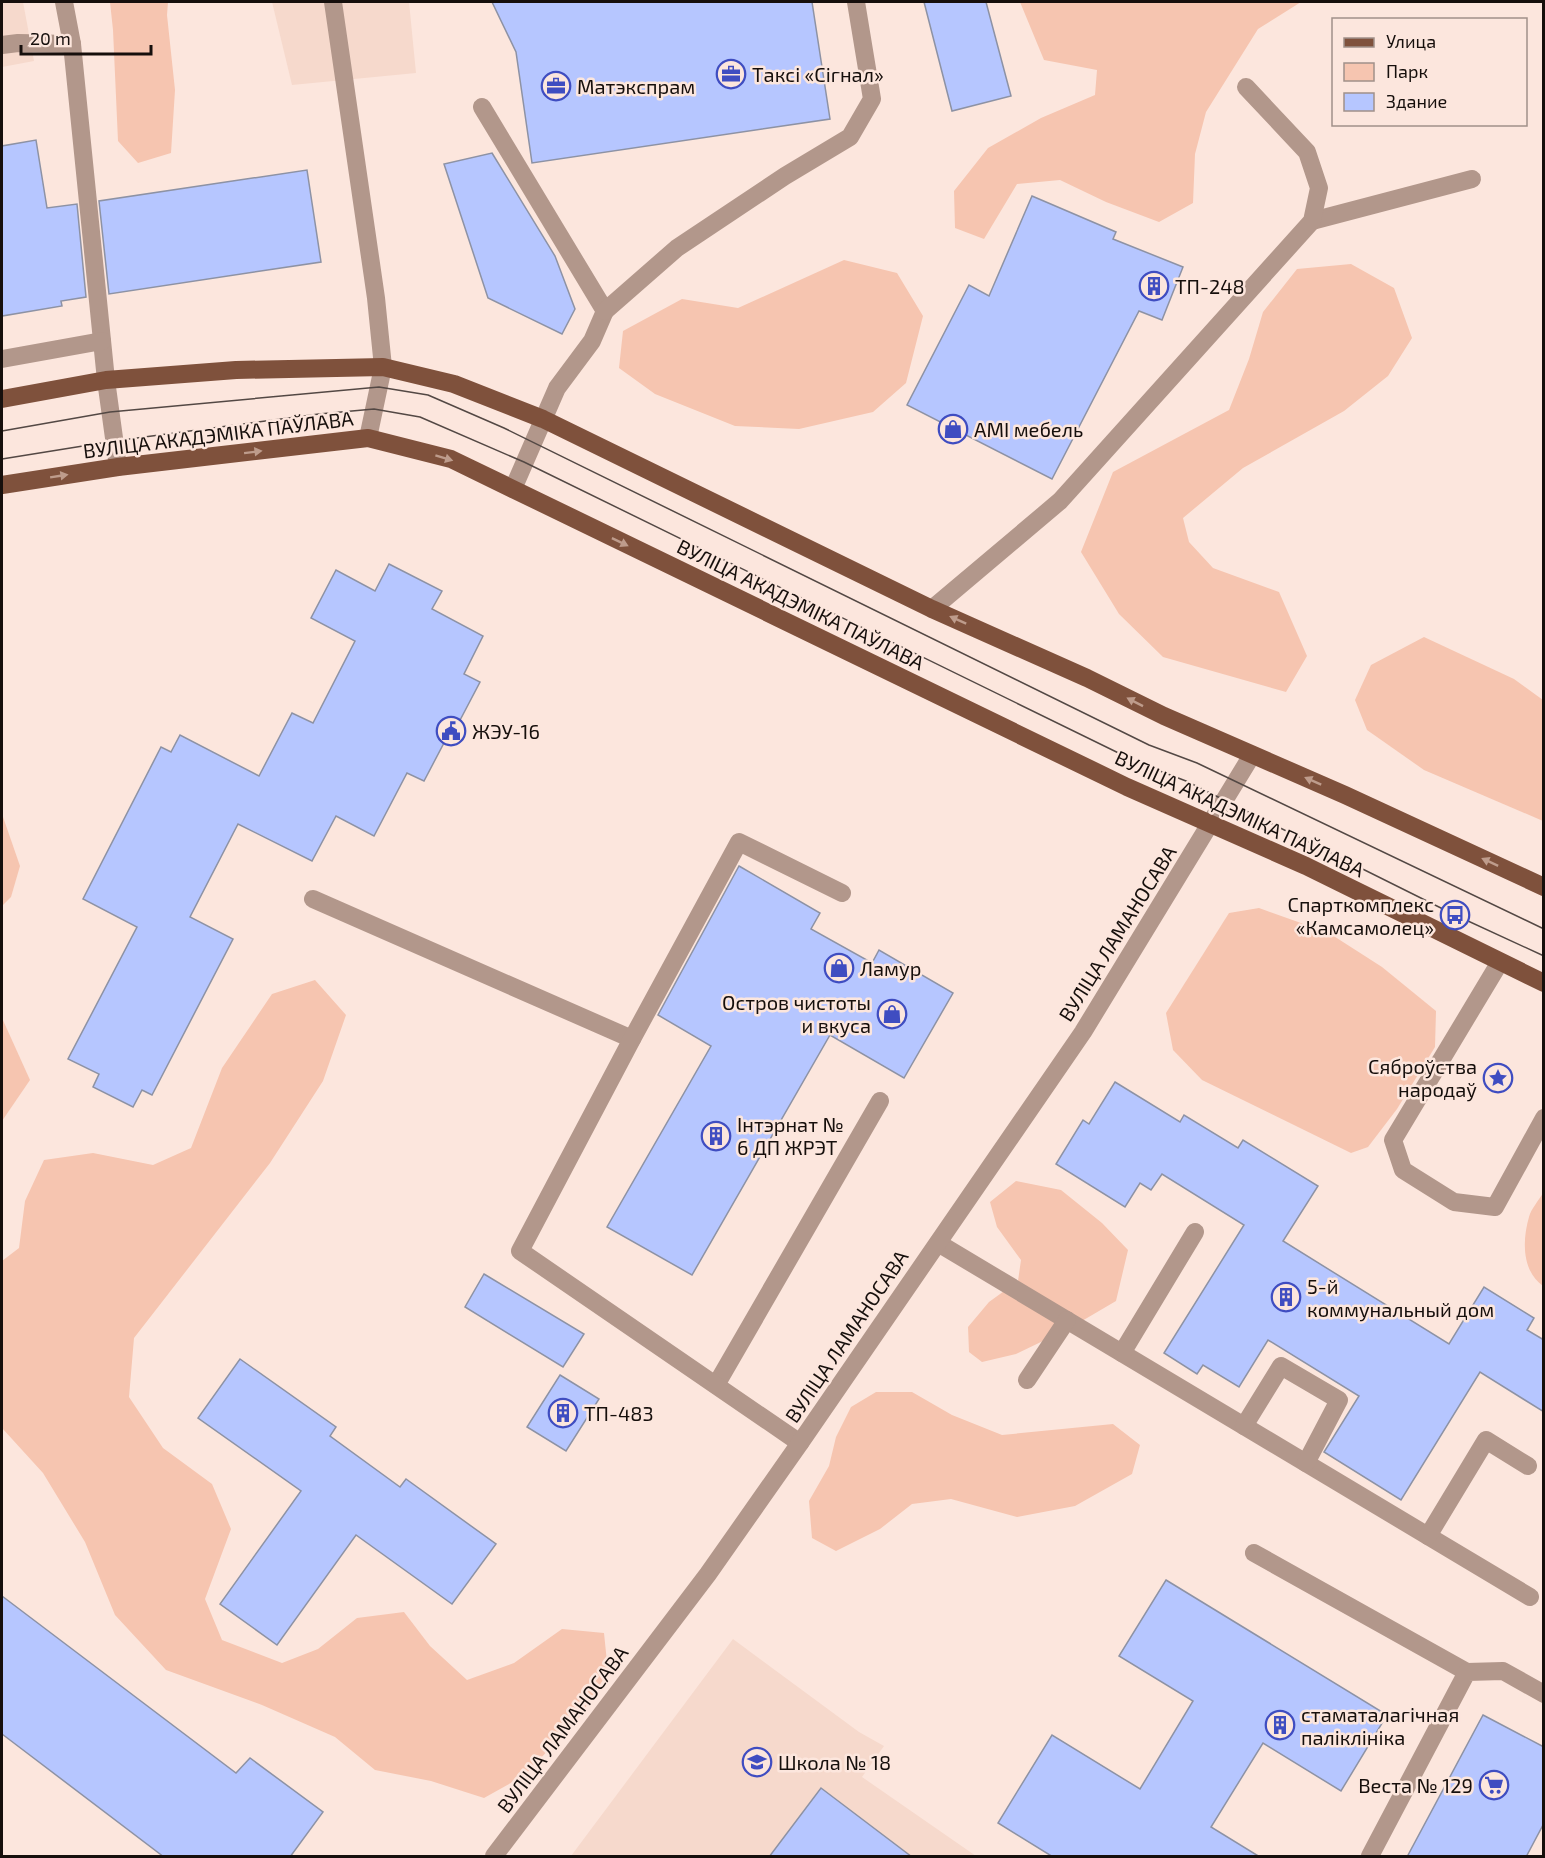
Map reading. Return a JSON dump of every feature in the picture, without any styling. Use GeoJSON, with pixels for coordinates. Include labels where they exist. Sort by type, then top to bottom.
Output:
{"type":"FeatureCollection","features":[{"type":"Feature","properties":{"kind":"main road"},"geometry":{"type":"LineString","coordinates":[[2,399],[106,380],[236,370],[383,367],[454,384],[543,419],[932,609],[1544,887]]}},
{"type":"Feature","properties":{"kind":"main road","name":"ВУЛІЦА АКАДЭМІКА ПАЎЛАВА"},"geometry":{"type":"LineString","coordinates":[[2,485],[118,467],[368,438],[450,459],[1127,787],[1315,870],[1544,983]]}},
{"type":"Feature","properties":{"kind":"street"},"geometry":{"type":"LineString","coordinates":[[64,2],[72,44],[106,380],[118,467]]}},
{"type":"Feature","properties":{"kind":"street"},"geometry":{"type":"LineString","coordinates":[[333,2],[376,298],[383,367],[368,438]]}},
{"type":"Feature","properties":{"kind":"street"},"geometry":{"type":"LineString","coordinates":[[513,489],[557,388],[592,341],[605,311],[677,248],[785,176],[850,137],[872,99],[856,2]]}},
{"type":"Feature","properties":{"kind":"street"},"geometry":{"type":"LineString","coordinates":[[2,45],[72,44]]}},
{"type":"Feature","properties":{"kind":"street"},"geometry":{"type":"LineString","coordinates":[[932,609],[1060,501],[1312,220],[1319,188],[1307,152],[1246,87]]}},
{"type":"Feature","properties":{"kind":"street"},"geometry":{"type":"LineString","coordinates":[[482,107],[605,311]]}},
{"type":"Feature","properties":{"kind":"street"},"geometry":{"type":"LineString","coordinates":[[1312,220],[1472,179]]}},
{"type":"Feature","properties":{"kind":"street"},"geometry":{"type":"LineString","coordinates":[[2,359],[102,341]]}},
{"type":"Feature","properties":{"kind":"street","name":"ВУЛІЦА ЛАМАНОСАВА"},"geometry":{"type":"LineString","coordinates":[[494,1857],[708,1574],[1083,1032],[1252,755]]}},
{"type":"Feature","properties":{"kind":"street"},"geometry":{"type":"LineString","coordinates":[[800,1443],[520,1251],[739,842],[842,893]]}},
{"type":"Feature","properties":{"kind":"street"},"geometry":{"type":"LineString","coordinates":[[313,899],[632,1039]]}},
{"type":"Feature","properties":{"kind":"street"},"geometry":{"type":"LineString","coordinates":[[1500,962],[1393,1140],[1404,1170],[1454,1202],[1495,1208],[1544,1118]]}},
{"type":"Feature","properties":{"kind":"street"},"geometry":{"type":"LineString","coordinates":[[716,1385],[880,1101]]}},
{"type":"Feature","properties":{"kind":"street"},"geometry":{"type":"LineString","coordinates":[[1122,1353],[1195,1232]]}},
{"type":"Feature","properties":{"kind":"street"},"geometry":{"type":"LineString","coordinates":[[938,1242],[1530,1597]]}},
{"type":"Feature","properties":{"kind":"street"},"geometry":{"type":"LineString","coordinates":[[1027,1380],[1068,1320]]}},
{"type":"Feature","properties":{"kind":"street"},"geometry":{"type":"LineString","coordinates":[[1244,1426],[1281,1366],[1339,1400],[1306,1463]]}},
{"type":"Feature","properties":{"kind":"street"},"geometry":{"type":"LineString","coordinates":[[1428,1536],[1486,1440],[1528,1466]]}},
{"type":"Feature","properties":{"kind":"street"},"geometry":{"type":"LineString","coordinates":[[1254,1553],[1467,1672],[1503,1671],[1544,1694]]}},
{"type":"Feature","properties":{"kind":"street"},"geometry":{"type":"LineString","coordinates":[[1370,1857],[1467,1672]]}},
{"type":"Feature","properties":{"kind":"shaded area"},"geometry":{"type":"Polygon","coordinates":[[[2,2],[23,2],[34,61],[2,67],[2,2]]]}},
{"type":"Feature","properties":{"kind":"shaded area"},"geometry":{"type":"Polygon","coordinates":[[[272,2],[409,2],[416,73],[292,85],[272,2]]]}},
{"type":"Feature","properties":{"kind":"shaded area","name":"Школа № 18"},"geometry":{"type":"Polygon","coordinates":[[[733,1639],[859,1732],[884,1746],[862,1777],[976,1856],[571,1856],[733,1639]]]}},
{"type":"Feature","properties":{"kind":"green space"},"geometry":{"type":"Polygon","coordinates":[[[110,2],[168,2],[167,15],[175,90],[171,153],[138,163],[118,141],[110,2]]]}},
{"type":"Feature","properties":{"kind":"green space"},"geometry":{"type":"Polygon","coordinates":[[[1020,2],[1301,2],[1258,29],[1206,112],[1195,154],[1193,203],[1159,222],[1106,202],[1060,180],[1017,184],[984,239],[955,228],[954,191],[988,148],[1041,118],[1095,95],[1097,70],[1044,60],[1020,2]]]}},
{"type":"Feature","properties":{"kind":"green space"},"geometry":{"type":"Polygon","coordinates":[[[844,260],[897,273],[923,316],[906,383],[873,412],[799,429],[735,426],[655,394],[619,368],[623,331],[682,299],[738,308],[844,260]]]}},
{"type":"Feature","properties":{"kind":"green space"},"geometry":{"type":"Polygon","coordinates":[[[1351,264],[1394,288],[1412,338],[1388,376],[1344,411],[1243,468],[1183,518],[1189,542],[1213,568],[1279,592],[1307,656],[1286,692],[1163,657],[1119,614],[1081,552],[1113,472],[1229,410],[1249,359],[1263,312],[1297,269],[1351,264]]]}},
{"type":"Feature","properties":{"kind":"green space"},"geometry":{"type":"Polygon","coordinates":[[[1424,637],[1514,679],[1543,700],[1543,821],[1424,770],[1367,730],[1355,700],[1371,665],[1424,637]]]}},
{"type":"Feature","properties":{"kind":"green space"},"geometry":{"type":"Polygon","coordinates":[[[2,814],[20,866],[11,897],[2,906],[2,814]]]}},
{"type":"Feature","properties":{"kind":"green space"},"geometry":{"type":"Polygon","coordinates":[[[1259,908],[1329,933],[1382,967],[1436,1011],[1435,1047],[1397,1109],[1368,1147],[1351,1153],[1202,1080],[1173,1050],[1166,1013],[1229,913],[1259,908]]]}},
{"type":"Feature","properties":{"kind":"green space"},"geometry":{"type":"Polygon","coordinates":[[[315,980],[346,1015],[323,1081],[270,1163],[134,1338],[129,1397],[163,1448],[212,1484],[231,1529],[205,1599],[222,1640],[282,1663],[318,1649],[357,1618],[404,1612],[430,1646],[467,1680],[514,1663],[562,1629],[604,1633],[608,1672],[580,1716],[525,1775],[484,1798],[431,1781],[375,1770],[335,1737],[262,1705],[166,1670],[115,1615],[85,1542],[43,1473],[2,1428],[2,1261],[19,1248],[25,1201],[44,1160],[93,1153],[153,1165],[191,1148],[222,1068],[272,994],[315,980]]]}},
{"type":"Feature","properties":{"kind":"green space"},"geometry":{"type":"Polygon","coordinates":[[[2,1018],[30,1080],[2,1121],[2,1018]]]}},
{"type":"Feature","properties":{"kind":"green space"},"geometry":{"type":"Polygon","coordinates":[[[1016,1181],[1061,1190],[1102,1223],[1128,1250],[1116,1301],[1070,1328],[1016,1354],[982,1362],[969,1352],[968,1327],[989,1302],[1018,1281],[1021,1260],[997,1227],[990,1202],[1016,1181]]]}},
{"type":"Feature","properties":{"kind":"green space"},"geometry":{"type":"Polygon","coordinates":[[[1543,1193],[1543,1286],[1536,1280],[1527,1264],[1525,1236],[1530,1214],[1543,1193]]]}},
{"type":"Feature","properties":{"kind":"green space"},"geometry":{"type":"Polygon","coordinates":[[[876,1392],[912,1392],[952,1415],[1002,1435],[1113,1424],[1140,1445],[1132,1474],[1075,1506],[1017,1517],[951,1499],[912,1504],[880,1529],[836,1551],[812,1538],[809,1501],[829,1466],[836,1437],[851,1407],[876,1392]]]}},
{"type":"Feature","properties":{"kind":"building"},"geometry":{"type":"Polygon","coordinates":[[[492,2],[812,2],[830,119],[532,163],[516,52],[492,2]]]}},
{"type":"Feature","properties":{"kind":"building"},"geometry":{"type":"Polygon","coordinates":[[[924,2],[986,2],[1011,96],[952,111],[924,2]]]}},
{"type":"Feature","properties":{"kind":"building"},"geometry":{"type":"Polygon","coordinates":[[[36,140],[47,208],[77,204],[86,297],[61,301],[62,306],[2,316],[2,146],[36,140]]]}},
{"type":"Feature","properties":{"kind":"building"},"geometry":{"type":"Polygon","coordinates":[[[492,153],[555,256],[575,309],[562,334],[488,298],[444,164],[492,153]]]}},
{"type":"Feature","properties":{"kind":"building"},"geometry":{"type":"Polygon","coordinates":[[[307,170],[321,262],[109,294],[99,201],[307,170]]]}},
{"type":"Feature","properties":{"kind":"building"},"geometry":{"type":"Polygon","coordinates":[[[1032,196],[1116,232],[1113,239],[1183,267],[1162,320],[1139,311],[1052,479],[907,405],[969,285],[989,296],[1032,196]]]}},
{"type":"Feature","properties":{"kind":"building"},"geometry":{"type":"Polygon","coordinates":[[[389,564],[442,591],[432,609],[483,636],[464,674],[480,682],[458,724],[455,722],[424,781],[407,773],[374,836],[336,816],[312,861],[238,824],[190,917],[233,939],[152,1095],[142,1090],[133,1107],[93,1087],[99,1074],[68,1059],[137,927],[83,899],[161,747],[171,752],[180,735],[259,776],[292,713],[313,723],[355,641],[311,618],[336,570],[375,591],[389,564]]]}},
{"type":"Feature","properties":{"kind":"building","name":"Інтэрнат № 6 ДП ЖРЭТ"},"geometry":{"type":"Polygon","coordinates":[[[739,866],[820,913],[811,929],[872,963],[879,950],[953,993],[904,1078],[830,1035],[692,1275],[607,1227],[711,1046],[658,1015],[739,866]]]}},
{"type":"Feature","properties":{"kind":"building","name":"5-й коммунальный дом"},"geometry":{"type":"Polygon","coordinates":[[[1115,1082],[1180,1122],[1184,1115],[1238,1148],[1243,1140],[1318,1186],[1283,1241],[1449,1344],[1484,1287],[1534,1318],[1527,1330],[1544,1340],[1544,1412],[1480,1372],[1401,1500],[1324,1452],[1359,1396],[1268,1340],[1239,1387],[1203,1365],[1197,1374],[1164,1353],[1244,1225],[1162,1174],[1151,1190],[1140,1183],[1125,1207],[1056,1164],[1083,1120],[1089,1124],[1115,1082]]]}},
{"type":"Feature","properties":{"kind":"building"},"geometry":{"type":"Polygon","coordinates":[[[484,1274],[584,1334],[563,1367],[465,1307],[484,1274]]]}},
{"type":"Feature","properties":{"kind":"building"},"geometry":{"type":"Polygon","coordinates":[[[240,1359],[336,1427],[330,1436],[400,1487],[406,1479],[496,1544],[452,1604],[356,1535],[277,1645],[220,1604],[301,1491],[198,1418],[240,1359]]]}},
{"type":"Feature","properties":{"kind":"building","name":"ТП-483"},"geometry":{"type":"Polygon","coordinates":[[[560,1375],[599,1399],[566,1451],[527,1427],[560,1375]]]}},
{"type":"Feature","properties":{"kind":"building","name":"стаматалагічная паліклініка"},"geometry":{"type":"Polygon","coordinates":[[[1166,1580],[1387,1715],[1341,1791],[1263,1743],[1211,1827],[1260,1857],[1053,1857],[998,1823],[1052,1735],[1140,1789],[1193,1701],[1119,1656],[1166,1580]]]}},
{"type":"Feature","properties":{"kind":"building"},"geometry":{"type":"Polygon","coordinates":[[[2,1596],[236,1773],[250,1758],[323,1812],[290,1857],[164,1857],[2,1734],[2,1596]]]}},
{"type":"Feature","properties":{"kind":"building","name":"Веста № 129"},"geometry":{"type":"Polygon","coordinates":[[[1483,1715],[1544,1747],[1544,1823],[1526,1857],[1407,1857],[1483,1715]]]}},
{"type":"Feature","properties":{"kind":"building"},"geometry":{"type":"Polygon","coordinates":[[[821,1788],[912,1857],[769,1857],[821,1788]]]}},
{"type":"Feature","properties":{"kind":"tram line"},"geometry":{"type":"LineString","coordinates":[[2,431],[110,412],[379,387],[428,395],[504,428],[1149,745],[1197,763],[1544,929]]}},
{"type":"Feature","properties":{"kind":"tram line"},"geometry":{"type":"LineString","coordinates":[[2,459],[114,441],[319,414],[374,409],[420,417],[524,462],[1139,763],[1186,781],[1455,915],[1544,956]]}},
{"type":"Feature","properties":{"kind":"place","name":"Таксі «Сігнал»"},"geometry":{"type":"Point","coordinates":[731,74]}},
{"type":"Feature","properties":{"kind":"place","name":"Матэкспрам"},"geometry":{"type":"Point","coordinates":[556,86]}},
{"type":"Feature","properties":{"kind":"place","name":"ТП-248"},"geometry":{"type":"Point","coordinates":[1154,286]}},
{"type":"Feature","properties":{"kind":"place","name":"AMI мебель"},"geometry":{"type":"Point","coordinates":[953,429]}},
{"type":"Feature","properties":{"kind":"place","name":"ЖЭУ-16"},"geometry":{"type":"Point","coordinates":[451,731]}},
{"type":"Feature","properties":{"kind":"place","name":"Спарткомплекс «Камсамолец»"},"geometry":{"type":"Point","coordinates":[1455,915]}},
{"type":"Feature","properties":{"kind":"place","name":"Ламур"},"geometry":{"type":"Point","coordinates":[839,968]}},
{"type":"Feature","properties":{"kind":"place","name":"Остров чистоты и вкуса"},"geometry":{"type":"Point","coordinates":[892,1014]}},
{"type":"Feature","properties":{"kind":"place","name":"Сяброўства народаў"},"geometry":{"type":"Point","coordinates":[1498,1078]}},
{"type":"Feature","properties":{"kind":"place","name":"Інтэрнат № 6 ДП ЖРЭТ"},"geometry":{"type":"Point","coordinates":[716,1136]}},
{"type":"Feature","properties":{"kind":"place","name":"5-й коммунальный дом"},"geometry":{"type":"Point","coordinates":[1286,1297]}},
{"type":"Feature","properties":{"kind":"place","name":"ТП-483"},"geometry":{"type":"Point","coordinates":[563,1413]}},
{"type":"Feature","properties":{"kind":"place","name":"стаматалагічная паліклініка"},"geometry":{"type":"Point","coordinates":[1280,1725]}},
{"type":"Feature","properties":{"kind":"place","name":"Школа № 18"},"geometry":{"type":"Point","coordinates":[757,1762]}},
{"type":"Feature","properties":{"kind":"place","name":"Веста № 129"},"geometry":{"type":"Point","coordinates":[1494,1785]}}]}
